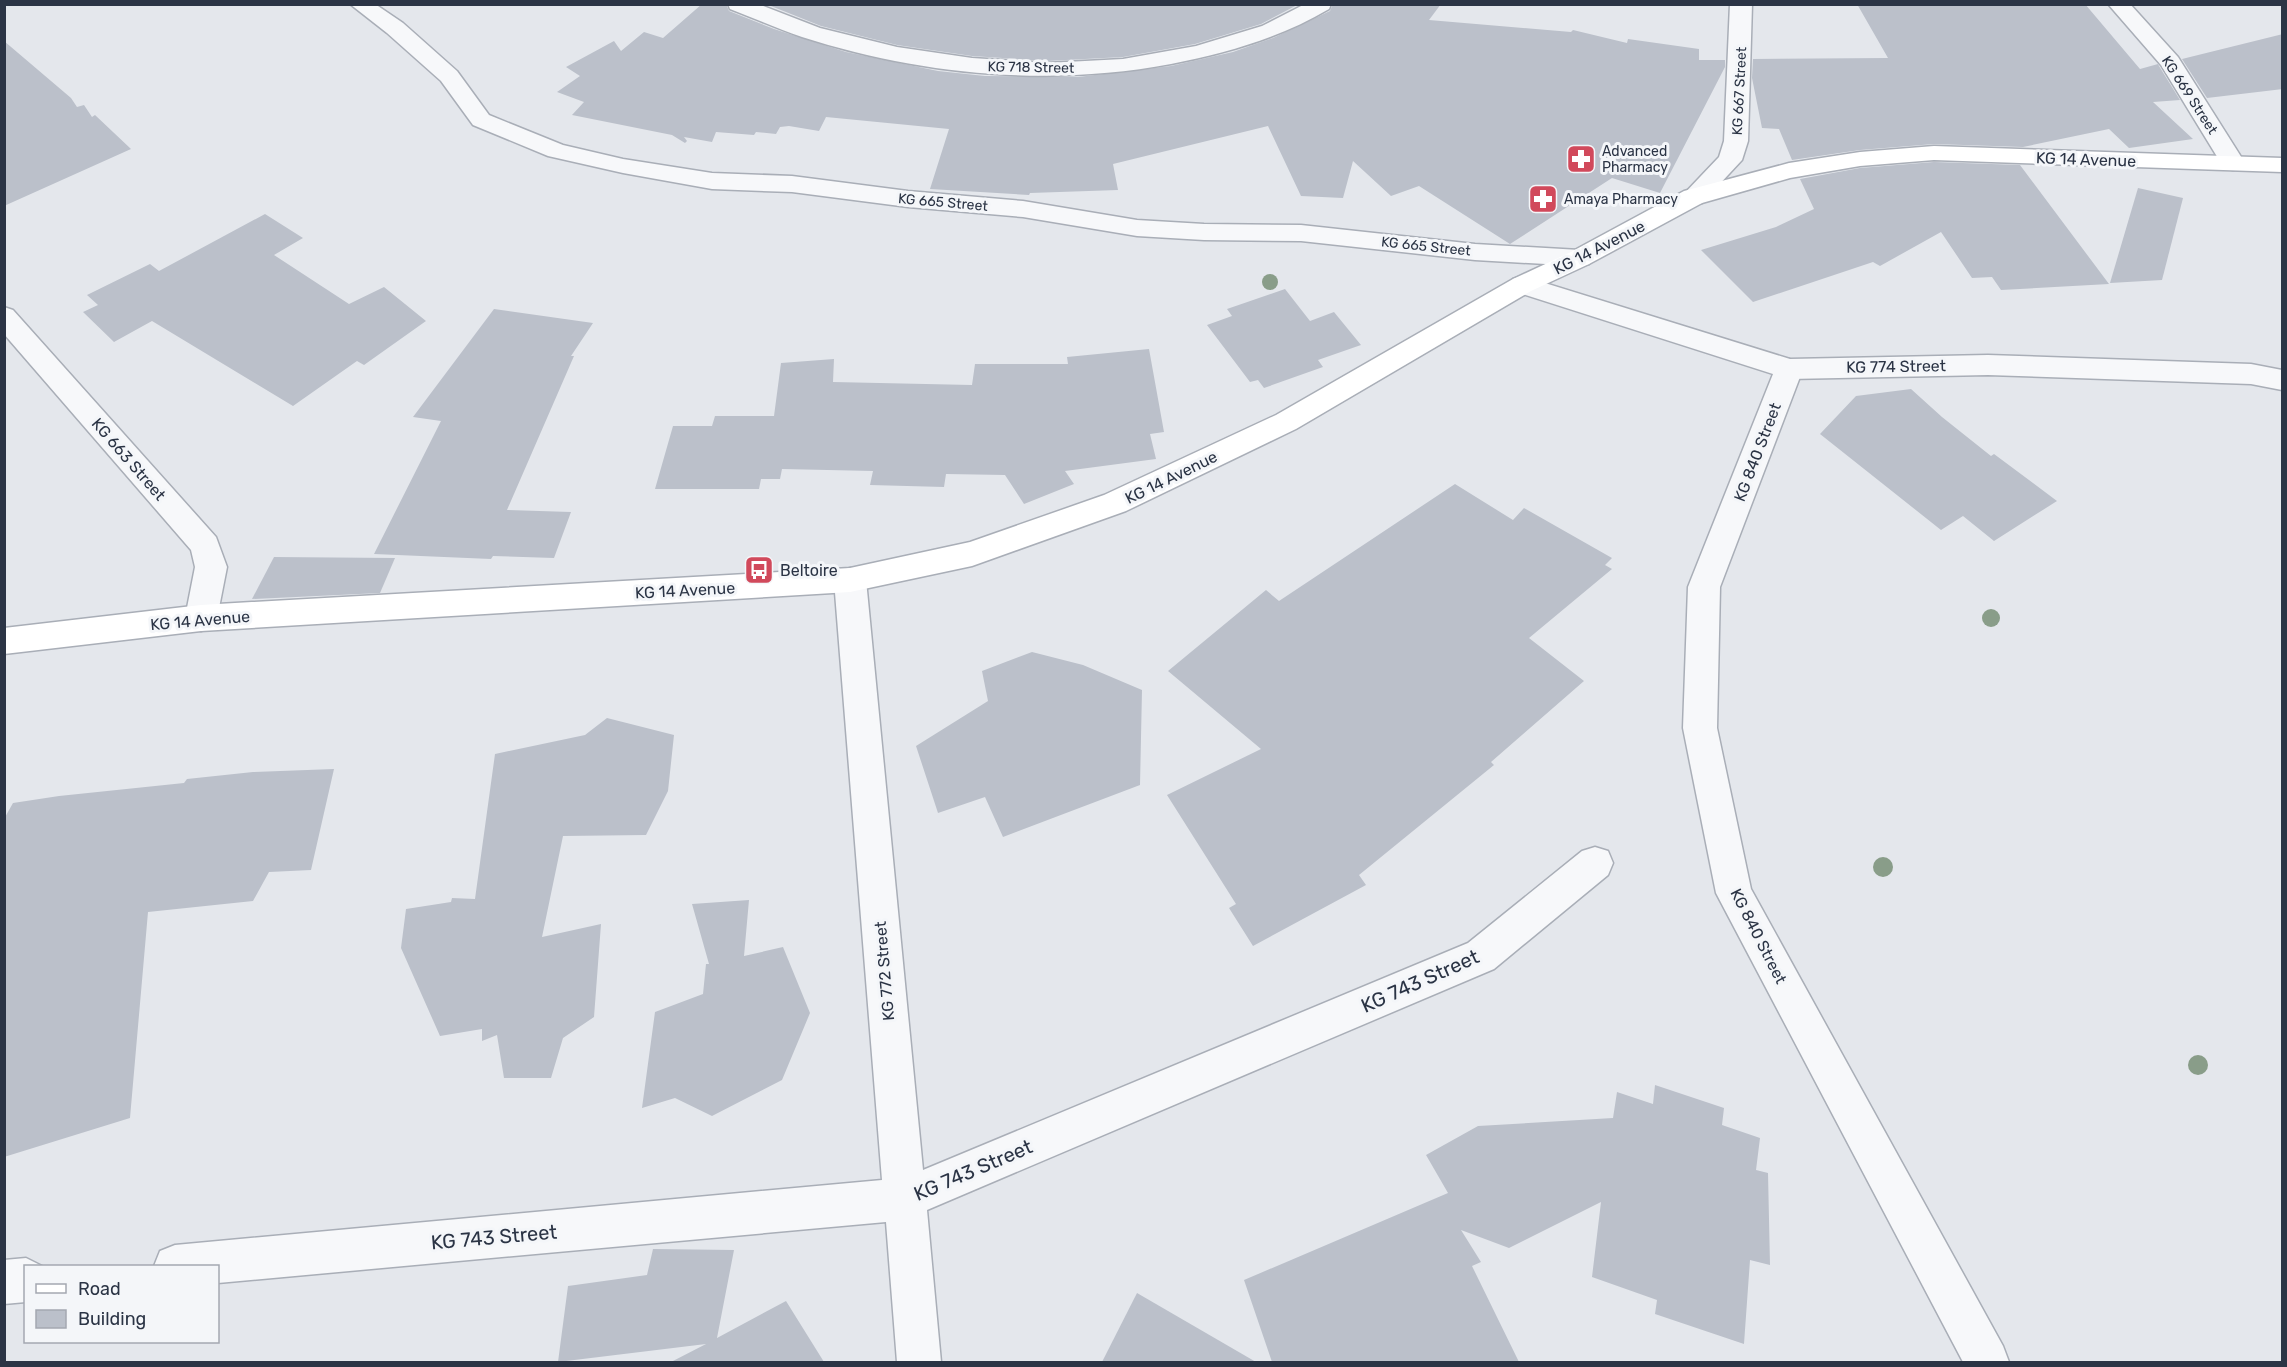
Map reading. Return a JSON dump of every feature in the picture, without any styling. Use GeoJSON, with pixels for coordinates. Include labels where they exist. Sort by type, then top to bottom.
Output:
{"type":"FeatureCollection","features":[{"type":"Feature","properties":{"kind":"main road","name":"KG 14 Avenue"},"geometry":{"type":"LineString","coordinates":[[4,641],[201,618],[850,580],[972,554],[1115,503],[1286,422],[1522,285],[1580,258],[1693,197],[1789,171],[1860,159],[1934,153],[2283,165]]}},
{"type":"Feature","properties":{"kind":"street","name":"KG 665 Street"},"geometry":{"type":"LineString","coordinates":[[360,4],[395,28],[449,76],[481,120],[556,151],[623,166],[712,181],[792,184],[908,199],[1023,209],[1137,228],[1204,232],[1301,233],[1475,252],[1580,258]]}},
{"type":"Feature","properties":{"kind":"street","name":"KG 718 Street"},"geometry":{"type":"LineString","coordinates":[[738,4],[822,35],[920,58],[986,67],[1038,70],[1125,66],[1216,49],[1269,30],[1321,4]]}},
{"type":"Feature","properties":{"kind":"street","name":"KG 667 Street"},"geometry":{"type":"LineString","coordinates":[[1693,197],[1730,160],[1736,141],[1743,19],[1741,4]]}},
{"type":"Feature","properties":{"kind":"street","name":"KG 669 Street"},"geometry":{"type":"LineString","coordinates":[[2118,4],[2170,62],[2233,163]]}},
{"type":"Feature","properties":{"kind":"street","name":"KG 774 Street"},"geometry":{"type":"LineString","coordinates":[[1522,285],[1789,369],[1988,365],[2251,374],[2283,380]]}},
{"type":"Feature","properties":{"kind":"street","name":"KG 663 Street"},"geometry":{"type":"LineString","coordinates":[[4,316],[205,545],[211,567],[201,618]]}},
{"type":"Feature","properties":{"kind":"street","name":"KG 840 Street"},"geometry":{"type":"LineString","coordinates":[[1789,369],[1704,587],[1700,728],[1734,892],[1988,1362]]}},
{"type":"Feature","properties":{"kind":"street","name":"KG 772 Street"},"geometry":{"type":"LineString","coordinates":[[850,580],[919,1362]]}},
{"type":"Feature","properties":{"kind":"street","name":"KG 743 Street"},"geometry":{"type":"LineString","coordinates":[[186,1265],[904,1199],[1481,956],[1595,863]]}},
{"type":"Feature","properties":{"kind":"street"},"geometry":{"type":"LineString","coordinates":[[4,1282],[24,1280]]}},
{"type":"Feature","properties":{"kind":"building"},"geometry":{"type":"Polygon","coordinates":[[[702,4],[726,4],[729,11],[774,29],[846,52],[938,71],[985,76],[1078,77],[1171,66],[1233,52],[1273,38],[1330,11],[1333,4],[1441,4],[1429,20],[1571,32],[1573,30],[1627,43],[1628,39],[1699,49],[1699,60],[1725,60],[1725,67],[1660,193],[1612,178],[1510,244],[1419,186],[1391,196],[1353,161],[1343,198],[1301,196],[1268,126],[1113,164],[1118,190],[1030,193],[1029,195],[930,189],[949,129],[826,117],[819,131],[789,126],[780,127],[776,134],[716,132],[712,142],[684,137],[687,141],[685,143],[672,135],[572,115],[584,102],[557,92],[580,76],[566,67],[614,41],[621,51],[644,32],[663,38],[702,4]]]}},
{"type":"Feature","properties":{"kind":"building"},"geometry":{"type":"Polygon","coordinates":[[[766,4],[1299,4],[1261,24],[1195,44],[1123,57],[1047,61],[972,56],[897,45],[821,26],[766,4]]]}},
{"type":"Feature","properties":{"kind":"building"},"geometry":{"type":"Polygon","coordinates":[[[1857,4],[2085,4],[2140,69],[2158,64],[2180,100],[2153,102],[2193,139],[2129,148],[2109,129],[2023,147],[1934,144],[1860,150],[1792,160],[1779,129],[1762,128],[1752,78],[1753,59],[1888,58],[1857,4]]]}},
{"type":"Feature","properties":{"kind":"building"},"geometry":{"type":"Polygon","coordinates":[[[2283,34],[2283,89],[2207,98],[2182,59],[2283,34]]]}},
{"type":"Feature","properties":{"kind":"building"},"geometry":{"type":"Polygon","coordinates":[[[4,41],[71,98],[77,107],[84,105],[92,117],[95,115],[131,149],[4,206],[4,41]]]}},
{"type":"Feature","properties":{"kind":"building"},"geometry":{"type":"Polygon","coordinates":[[[1934,162],[2020,165],[2109,284],[2001,290],[1992,277],[1972,278],[1941,232],[1880,266],[1873,262],[1753,302],[1701,250],[1776,227],[1814,209],[1800,179],[1860,168],[1934,162]]]}},
{"type":"Feature","properties":{"kind":"building"},"geometry":{"type":"Polygon","coordinates":[[[2138,188],[2183,198],[2162,280],[2110,283],[2138,188]]]}},
{"type":"Feature","properties":{"kind":"building"},"geometry":{"type":"Polygon","coordinates":[[[265,214],[303,238],[274,255],[349,304],[384,287],[426,321],[364,365],[357,361],[293,406],[152,321],[114,342],[83,312],[98,305],[87,295],[150,264],[159,271],[265,214]]]}},
{"type":"Feature","properties":{"kind":"building"},"geometry":{"type":"Polygon","coordinates":[[[1285,289],[1310,321],[1334,312],[1361,345],[1318,360],[1323,367],[1264,388],[1258,380],[1250,382],[1207,325],[1232,316],[1227,309],[1285,289]]]}},
{"type":"Feature","properties":{"kind":"building"},"geometry":{"type":"Polygon","coordinates":[[[494,309],[593,323],[571,356],[574,356],[507,510],[571,512],[554,558],[493,556],[491,559],[374,554],[441,421],[413,417],[494,309]]]}},
{"type":"Feature","properties":{"kind":"building"},"geometry":{"type":"Polygon","coordinates":[[[1149,349],[1164,432],[1150,434],[1156,459],[1065,471],[1074,484],[1024,504],[1005,475],[946,474],[944,487],[870,485],[873,471],[782,469],[780,479],[761,479],[759,489],[655,489],[673,426],[712,426],[715,416],[774,416],[781,363],[834,359],[833,382],[972,385],[975,364],[1068,364],[1067,357],[1149,349]]]}},
{"type":"Feature","properties":{"kind":"building"},"geometry":{"type":"Polygon","coordinates":[[[1911,389],[1991,456],[1994,454],[2057,501],[1994,541],[1963,516],[1941,530],[1820,434],[1856,396],[1911,389]]]}},
{"type":"Feature","properties":{"kind":"building"},"geometry":{"type":"Polygon","coordinates":[[[1455,484],[1513,520],[1524,508],[1612,558],[1605,565],[1612,569],[1529,638],[1584,681],[1491,762],[1494,765],[1359,875],[1366,885],[1253,946],[1229,908],[1236,904],[1167,795],[1261,749],[1168,671],[1266,590],[1279,601],[1455,484]]]}},
{"type":"Feature","properties":{"kind":"building"},"geometry":{"type":"Polygon","coordinates":[[[274,557],[395,558],[380,593],[252,599],[274,557]]]}},
{"type":"Feature","properties":{"kind":"building"},"geometry":{"type":"Polygon","coordinates":[[[1032,652],[1083,665],[1142,690],[1140,785],[1003,837],[985,797],[938,813],[916,746],[988,701],[982,671],[1032,652]]]}},
{"type":"Feature","properties":{"kind":"building"},"geometry":{"type":"Polygon","coordinates":[[[607,718],[674,735],[668,791],[646,835],[563,836],[542,937],[601,924],[594,1017],[563,1038],[551,1078],[504,1078],[497,1035],[482,1041],[482,1029],[440,1036],[401,948],[406,909],[451,902],[452,898],[475,899],[495,754],[585,735],[607,718]]]}},
{"type":"Feature","properties":{"kind":"building"},"geometry":{"type":"Polygon","coordinates":[[[334,769],[311,870],[269,872],[253,901],[148,912],[130,1118],[4,1157],[4,819],[13,803],[184,783],[187,779],[253,772],[334,769]]]}},
{"type":"Feature","properties":{"kind":"building"},"geometry":{"type":"Polygon","coordinates":[[[749,900],[744,956],[783,947],[810,1013],[782,1080],[712,1116],[675,1098],[642,1108],[655,1012],[703,994],[706,964],[709,964],[692,904],[749,900]]]}},
{"type":"Feature","properties":{"kind":"building"},"geometry":{"type":"Polygon","coordinates":[[[1655,1085],[1724,1108],[1722,1125],[1760,1138],[1756,1170],[1768,1173],[1770,1265],[1750,1260],[1744,1344],[1655,1314],[1657,1300],[1592,1277],[1601,1202],[1509,1248],[1461,1230],[1481,1262],[1472,1266],[1519,1362],[1272,1362],[1244,1280],[1448,1193],[1426,1155],[1478,1126],[1613,1118],[1617,1092],[1653,1104],[1655,1085]]]}},
{"type":"Feature","properties":{"kind":"building"},"geometry":{"type":"Polygon","coordinates":[[[653,1249],[734,1250],[717,1338],[786,1301],[824,1362],[671,1362],[706,1344],[558,1362],[568,1286],[647,1275],[653,1249]]]}},
{"type":"Feature","properties":{"kind":"building"},"geometry":{"type":"Polygon","coordinates":[[[1137,1293],[1256,1362],[1102,1362],[1137,1293]]]}},
{"type":"Feature","properties":{"kind":"place","name":"Advanced Pharmacy"},"geometry":{"type":"Point","coordinates":[1581,159]}},
{"type":"Feature","properties":{"kind":"place","name":"Amaya Pharmacy"},"geometry":{"type":"Point","coordinates":[1543,199]}},
{"type":"Feature","properties":{"kind":"place","name":"Beltoire"},"geometry":{"type":"Point","coordinates":[759,570]}}]}
